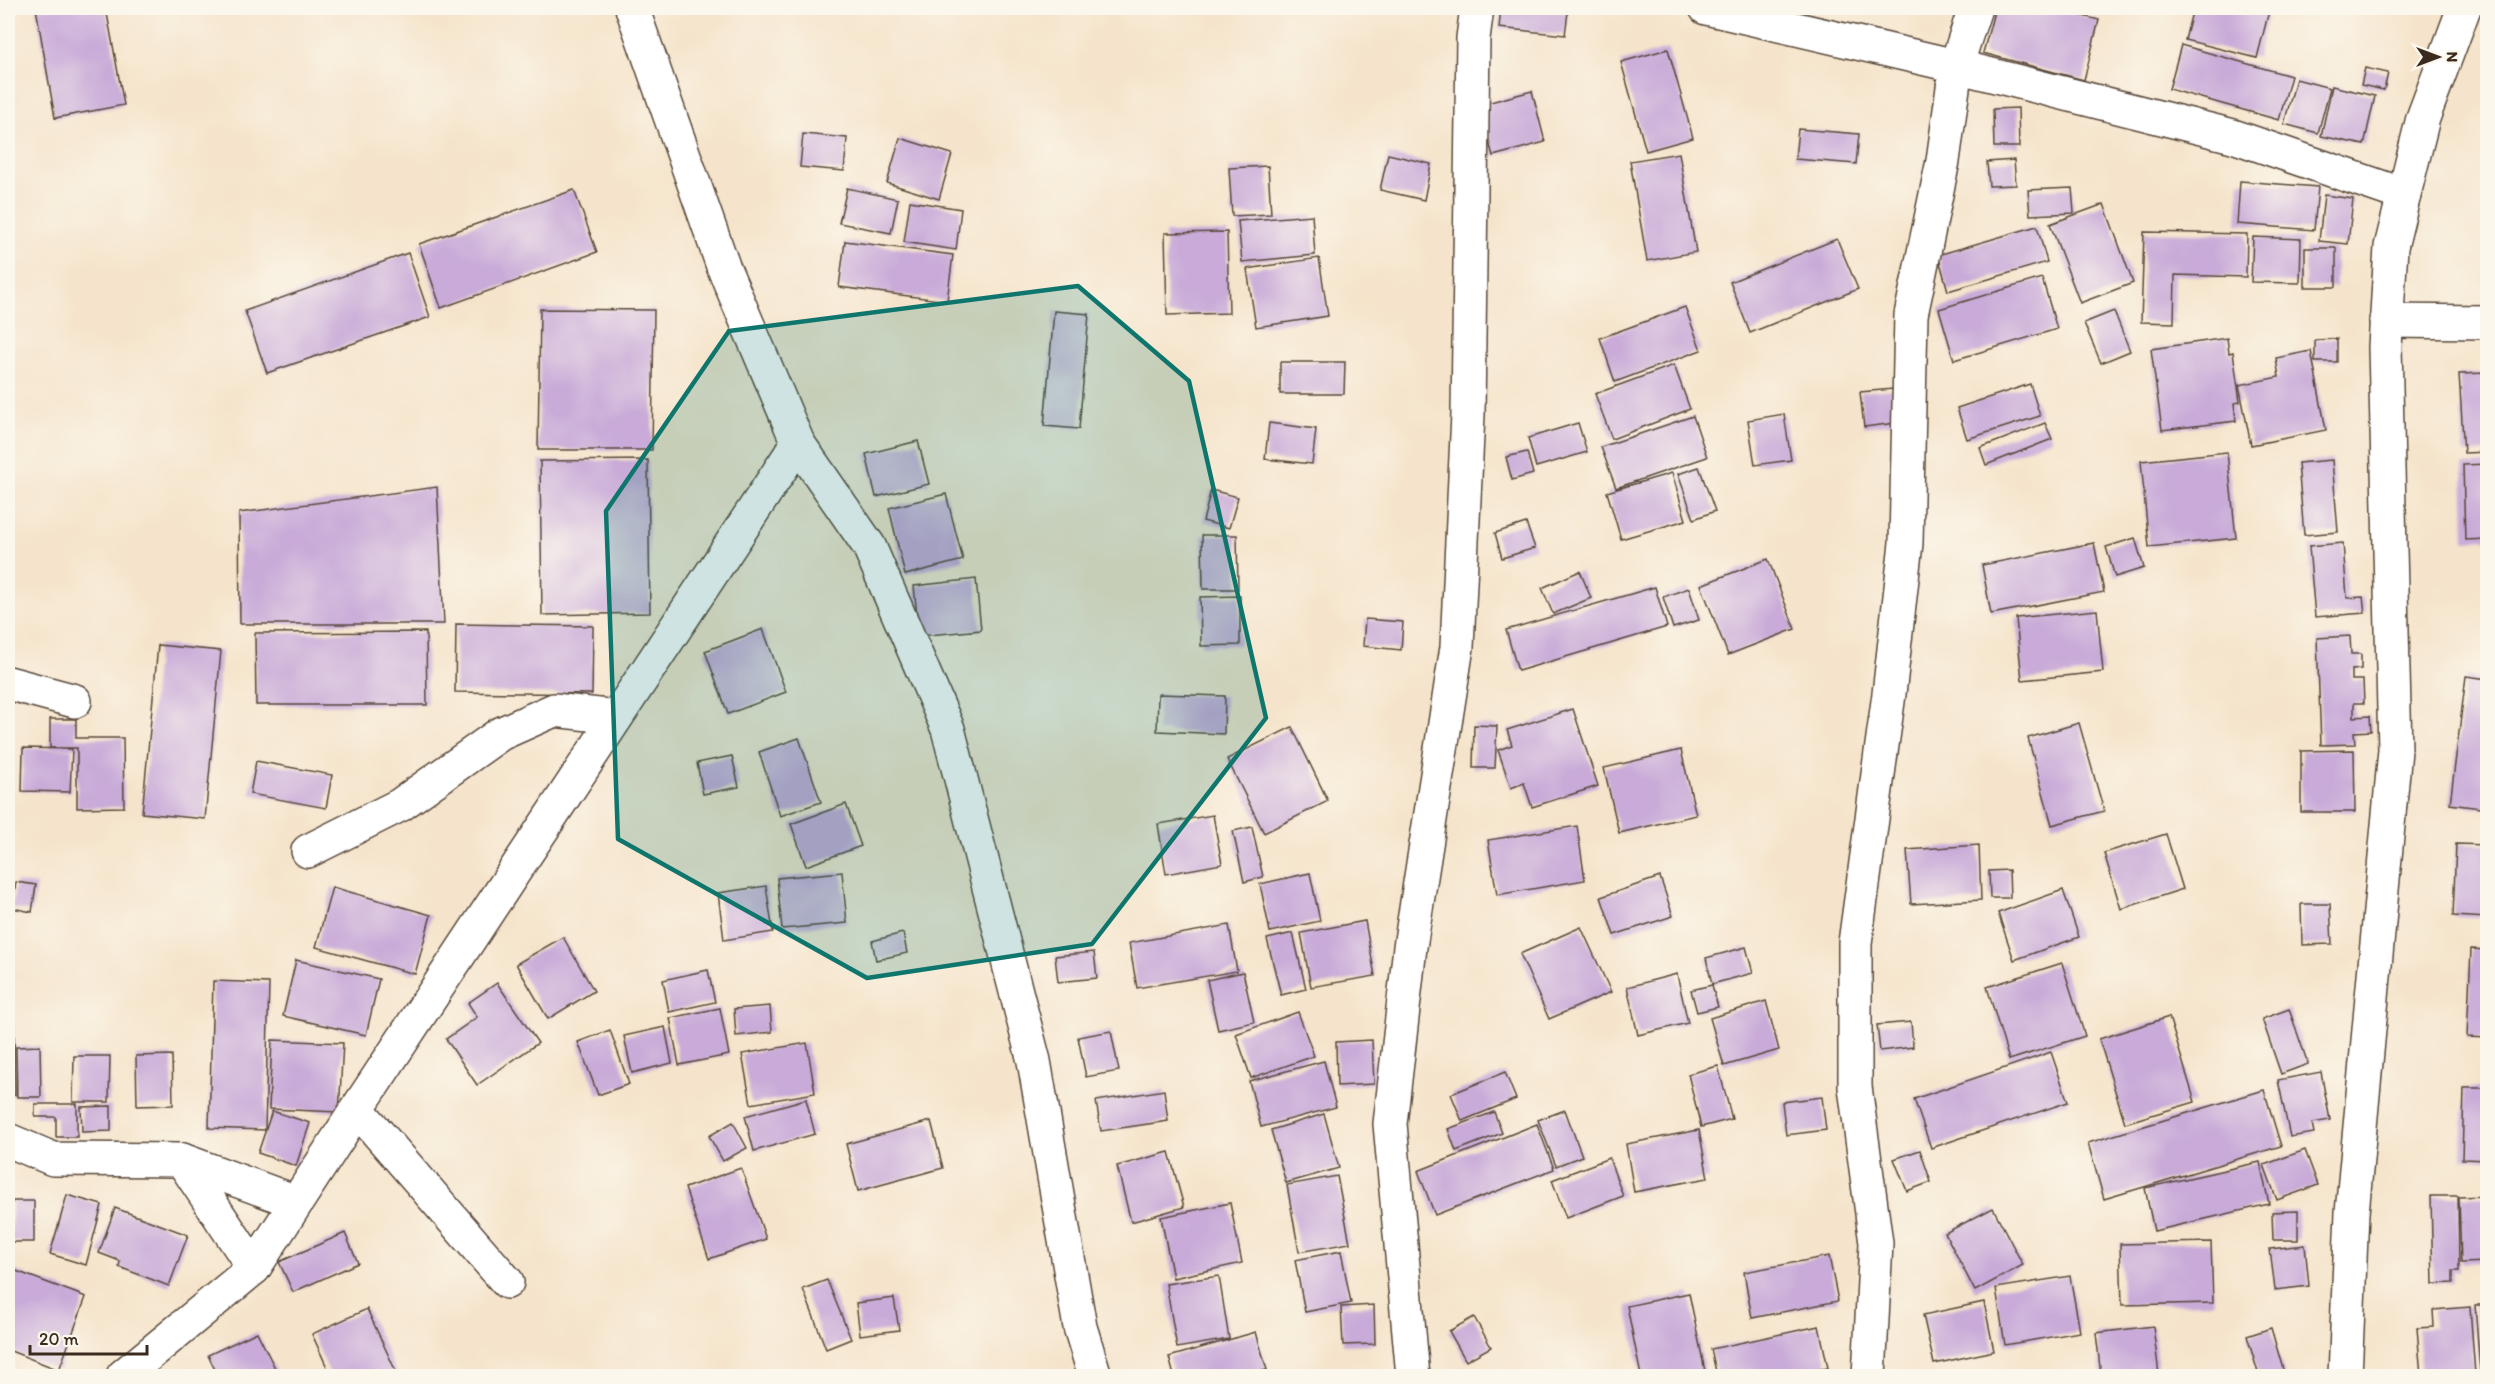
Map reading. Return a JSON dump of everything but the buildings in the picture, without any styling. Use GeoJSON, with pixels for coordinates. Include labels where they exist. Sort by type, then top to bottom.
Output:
{"type":"FeatureCollection","features":[{"type":"Feature","properties":{"kind":"street"},"geometry":{"type":"LineString","coordinates":[[632,8],[723,266],[798,443],[869,546],[948,729],[1034,1061],[1080,1326],[1095,1377]]}},
{"type":"Feature","properties":{"kind":"street"},"geometry":{"type":"LineString","coordinates":[[1413,1377],[1390,1124],[1410,947],[1457,647],[1468,414],[1473,38],[1477,8]]}},
{"type":"Feature","properties":{"kind":"street"},"geometry":{"type":"LineString","coordinates":[[1706,8],[1956,66],[2233,136],[2404,195]]}},
{"type":"Feature","properties":{"kind":"street"},"geometry":{"type":"LineString","coordinates":[[1869,1377],[1876,1244],[1855,1087],[1855,944],[1889,694],[1906,543],[1911,315],[1943,161],[1956,66],[1975,8]]}},
{"type":"Feature","properties":{"kind":"street"},"geometry":{"type":"LineString","coordinates":[[2345,1377],[2352,1213],[2395,750],[2385,347],[2391,247],[2423,118],[2464,8]]}},
{"type":"Feature","properties":{"kind":"street"},"geometry":{"type":"LineString","coordinates":[[2386,321],[2487,322]]}},
{"type":"Feature","properties":{"kind":"street"},"geometry":{"type":"LineString","coordinates":[[123,1377],[254,1268],[798,443]]}},
{"type":"Feature","properties":{"kind":"street"},"geometry":{"type":"LineString","coordinates":[[8,682],[75,701]]}},
{"type":"Feature","properties":{"kind":"street"},"geometry":{"type":"LineString","coordinates":[[308,851],[400,805],[500,734],[554,710],[616,717]]}},
{"type":"Feature","properties":{"kind":"street"},"geometry":{"type":"LineString","coordinates":[[357,1109],[507,1282]]}},
{"type":"Feature","properties":{"kind":"street"},"geometry":{"type":"LineString","coordinates":[[8,1140],[53,1158],[182,1160],[296,1202]]}},
{"type":"Feature","properties":{"kind":"street"},"geometry":{"type":"LineString","coordinates":[[182,1160],[254,1268]]}},
{"type":"Feature","properties":{"kind":"highlighted area"},"geometry":{"type":"Polygon","coordinates":[[[1078,286],[1189,381],[1266,718],[1092,944],[867,978],[618,839],[606,511],[729,331],[1078,286]]]}}]}
